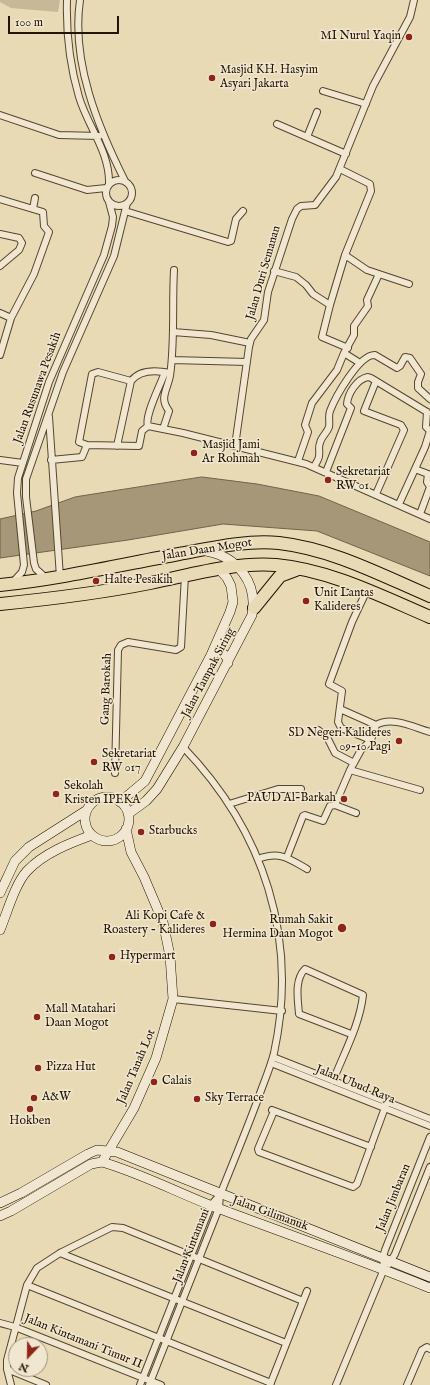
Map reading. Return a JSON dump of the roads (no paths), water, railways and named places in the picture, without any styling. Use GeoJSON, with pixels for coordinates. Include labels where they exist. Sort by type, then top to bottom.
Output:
{"type":"FeatureCollection","features":[{"type":"Feature","properties":{"kind":"highway","name":"Jalan Daan Mogot"},"geometry":{"type":"LineString","coordinates":[[5,585],[246,543],[292,545],[330,555],[369,569],[430,596]]}},
{"type":"Feature","properties":{"kind":"highway","name":"Jalan Daan Mogot"},"geometry":{"type":"LineString","coordinates":[[0,604],[76,596],[238,566],[276,565],[304,570],[367,590],[430,617]]}},
{"type":"Feature","properties":{"kind":"highway"},"geometry":{"type":"LineString","coordinates":[[254,608],[280,576],[291,571],[304,570]]}},
{"type":"Feature","properties":{"kind":"main road"},"geometry":{"type":"LineString","coordinates":[[202,550],[222,555],[238,566],[248,579],[254,608]]}},
{"type":"Feature","properties":{"kind":"main road","name":"Jalan Tampak Siring"},"geometry":{"type":"LineString","coordinates":[[120,802],[145,781],[211,655],[230,612],[233,602],[231,586],[227,578],[219,569]]}},
{"type":"Feature","properties":{"kind":"main road","name":"Jalan Tampak Siring"},"geometry":{"type":"LineString","coordinates":[[128,814],[146,801],[157,789],[184,746],[250,621],[254,608]]}},
{"type":"Feature","properties":{"kind":"main road"},"geometry":{"type":"LineString","coordinates":[[211,655],[219,652],[223,653],[226,656],[228,663]]}},
{"type":"Feature","properties":{"kind":"main road"},"geometry":{"type":"LineString","coordinates":[[0,893],[15,861],[29,847],[87,810],[91,804],[98,799],[106,797],[120,802],[128,814],[126,829],[122,835],[115,839],[103,840],[92,835],[85,824],[87,810]]}},
{"type":"Feature","properties":{"kind":"main road","name":"Jalan Tanah Lot"},"geometry":{"type":"LineString","coordinates":[[102,1162],[107,1151],[134,1108],[156,1058],[173,999],[170,956],[163,922],[144,877],[131,852],[126,829]]}},
{"type":"Feature","properties":{"kind":"main road"},"geometry":{"type":"LineString","coordinates":[[0,930],[20,882],[27,871],[69,843],[92,835]]}},
{"type":"Feature","properties":{"kind":"main road","name":"Jalan Tanah Lot"},"geometry":{"type":"LineString","coordinates":[[115,839],[131,852]]}},
{"type":"Feature","properties":{"kind":"main road"},"geometry":{"type":"LineString","coordinates":[[0,1203],[88,1154],[97,1150],[107,1151]]}},
{"type":"Feature","properties":{"kind":"main road","name":"Jalan Gilimanuk"},"geometry":{"type":"LineString","coordinates":[[107,1151],[117,1152],[220,1195],[384,1253],[430,1277]]}},
{"type":"Feature","properties":{"kind":"main road"},"geometry":{"type":"LineString","coordinates":[[0,1216],[91,1164],[102,1162]]}},
{"type":"Feature","properties":{"kind":"main road","name":"Jalan Gilimanuk"},"geometry":{"type":"LineString","coordinates":[[102,1162],[129,1170],[215,1207],[384,1269],[430,1288]]}},
{"type":"Feature","properties":{"kind":"street"},"geometry":{"type":"LineString","coordinates":[[68,0],[68,43],[79,97],[106,157],[109,174],[106,195],[109,202],[117,206],[127,203],[132,194],[131,186],[125,181],[104,135],[87,87],[81,56],[78,20],[80,0]]}},
{"type":"Feature","properties":{"kind":"street","name":"Jalan Duri Semanan"},"geometry":{"type":"LineString","coordinates":[[235,446],[250,343],[264,320],[268,292],[288,228],[297,210],[301,206],[315,205],[332,186],[373,86],[410,17],[414,0]]}},
{"type":"Feature","properties":{"kind":"street"},"geometry":{"type":"LineString","coordinates":[[323,91],[366,104]]}},
{"type":"Feature","properties":{"kind":"street"},"geometry":{"type":"LineString","coordinates":[[307,137],[317,112]]}},
{"type":"Feature","properties":{"kind":"street"},"geometry":{"type":"LineString","coordinates":[[0,115],[59,135],[96,137],[104,135]]}},
{"type":"Feature","properties":{"kind":"street"},"geometry":{"type":"LineString","coordinates":[[277,124],[346,154]]}},
{"type":"Feature","properties":{"kind":"street"},"geometry":{"type":"LineString","coordinates":[[340,169],[370,184],[371,190],[345,255],[330,304],[322,337],[346,350],[360,363]]}},
{"type":"Feature","properties":{"kind":"street"},"geometry":{"type":"LineString","coordinates":[[35,173],[87,190],[107,186],[116,180],[125,181]]}},
{"type":"Feature","properties":{"kind":"street"},"geometry":{"type":"LineString","coordinates":[[33,209],[36,198]]}},
{"type":"Feature","properties":{"kind":"street"},"geometry":{"type":"LineString","coordinates":[[0,199],[7,200],[20,207],[43,212],[44,226],[49,232],[32,280],[11,318],[0,355]]}},
{"type":"Feature","properties":{"kind":"street","name":"Jalan Rusunawa Pesakih"},"geometry":{"type":"LineString","coordinates":[[5,585],[17,579],[24,565],[17,484],[49,382],[105,250],[113,216],[109,202]]}},
{"type":"Feature","properties":{"kind":"street","name":"Jalan Rusunawa Pesakih"},"geometry":{"type":"LineString","coordinates":[[46,578],[36,569],[34,563],[26,497],[26,478],[63,372],[112,262],[127,203]]}},
{"type":"Feature","properties":{"kind":"street"},"geometry":{"type":"LineString","coordinates":[[125,211],[228,242],[230,241],[236,219],[243,211]]}},
{"type":"Feature","properties":{"kind":"street"},"geometry":{"type":"LineString","coordinates":[[0,234],[19,238],[22,243],[20,250],[0,266]]}},
{"type":"Feature","properties":{"kind":"street"},"geometry":{"type":"LineString","coordinates":[[345,255],[361,267],[409,284]]}},
{"type":"Feature","properties":{"kind":"street"},"geometry":{"type":"LineString","coordinates":[[148,426],[147,422],[150,412],[168,373],[172,360],[174,270]]}},
{"type":"Feature","properties":{"kind":"street"},"geometry":{"type":"LineString","coordinates":[[274,270],[296,277],[306,284],[313,294],[330,304]]}},
{"type":"Feature","properties":{"kind":"street"},"geometry":{"type":"LineString","coordinates":[[298,461],[308,432],[305,425],[312,403],[337,370],[354,336],[354,326],[368,306],[367,300],[379,274]]}},
{"type":"Feature","properties":{"kind":"street"},"geometry":{"type":"LineString","coordinates":[[0,313],[11,318]]}},
{"type":"Feature","properties":{"kind":"street"},"geometry":{"type":"LineString","coordinates":[[0,331],[8,332]]}},
{"type":"Feature","properties":{"kind":"street"},"geometry":{"type":"LineString","coordinates":[[173,332],[211,335],[250,343]]}},
{"type":"Feature","properties":{"kind":"street"},"geometry":{"type":"LineString","coordinates":[[314,467],[320,455],[320,442],[328,428],[329,414],[332,406],[343,386],[360,363],[373,355],[398,368],[405,357],[410,358],[421,374],[418,382],[418,388],[430,399]]}},
{"type":"Feature","properties":{"kind":"street"},"geometry":{"type":"LineString","coordinates":[[172,360],[247,362]]}},
{"type":"Feature","properties":{"kind":"street"},"geometry":{"type":"LineString","coordinates":[[117,446],[131,381],[136,376],[153,370],[168,373]]}},
{"type":"Feature","properties":{"kind":"street"},"geometry":{"type":"LineString","coordinates":[[131,381],[98,372],[92,374],[79,442],[87,445],[139,446],[142,431],[148,426]]}},
{"type":"Feature","properties":{"kind":"street"},"geometry":{"type":"LineString","coordinates":[[163,429],[169,411],[165,407],[164,400],[168,373]]}},
{"type":"Feature","properties":{"kind":"street"},"geometry":{"type":"LineString","coordinates":[[326,472],[351,408],[347,404],[349,394],[363,378],[368,377],[427,412],[426,427],[430,431],[425,447],[399,504]]}},
{"type":"Feature","properties":{"kind":"street"},"geometry":{"type":"LineString","coordinates":[[376,381],[364,411],[399,424],[404,430],[376,494]]}},
{"type":"Feature","properties":{"kind":"street","name":"Jalan Rusunawa Pesakih"},"geometry":{"type":"LineString","coordinates":[[48,414],[60,576]]}},
{"type":"Feature","properties":{"kind":"street"},"geometry":{"type":"LineString","coordinates":[[148,426],[298,461],[399,504],[430,519]]}},
{"type":"Feature","properties":{"kind":"street"},"geometry":{"type":"LineString","coordinates":[[51,460],[82,457],[87,445]]}},
{"type":"Feature","properties":{"kind":"street"},"geometry":{"type":"LineString","coordinates":[[0,460],[23,463]]}},
{"type":"Feature","properties":{"kind":"street"},"geometry":{"type":"LineString","coordinates":[[415,469],[429,472],[427,482],[430,488],[420,514]]}},
{"type":"Feature","properties":{"kind":"street","name":"Gang Barokah"},"geometry":{"type":"LineString","coordinates":[[115,773],[118,650],[121,645],[128,642],[176,650],[181,647],[185,575]]}},
{"type":"Feature","properties":{"kind":"street"},"geometry":{"type":"LineString","coordinates":[[367,590],[352,622],[329,684],[342,691],[338,722],[341,728],[371,740]]}},
{"type":"Feature","properties":{"kind":"street"},"geometry":{"type":"LineString","coordinates":[[340,709],[376,724]]}},
{"type":"Feature","properties":{"kind":"street"},"geometry":{"type":"LineString","coordinates":[[335,806],[350,770],[361,750],[371,740],[376,724],[382,721],[393,721],[430,732]]}},
{"type":"Feature","properties":{"kind":"street"},"geometry":{"type":"LineString","coordinates":[[318,730],[327,736],[335,754],[354,763]]}},
{"type":"Feature","properties":{"kind":"street","name":"Jalan Kintamani"},"geometry":{"type":"LineString","coordinates":[[140,1385],[191,1255],[220,1195],[272,1060],[282,1011],[282,949],[278,922],[266,880],[258,859],[229,804],[204,768],[184,746]]}},
{"type":"Feature","properties":{"kind":"street"},"geometry":{"type":"LineString","coordinates":[[350,770],[420,790]]}},
{"type":"Feature","properties":{"kind":"street"},"geometry":{"type":"LineString","coordinates":[[229,804],[278,789],[300,789]]}},
{"type":"Feature","properties":{"kind":"street"},"geometry":{"type":"LineString","coordinates":[[287,857],[303,816],[305,815],[323,821],[330,806],[335,806],[356,813]]}},
{"type":"Feature","properties":{"kind":"street"},"geometry":{"type":"LineString","coordinates":[[258,859],[271,854],[287,857],[307,869]]}},
{"type":"Feature","properties":{"kind":"street"},"geometry":{"type":"LineString","coordinates":[[333,1080],[351,1034],[362,1005],[363,995],[305,969],[300,974],[298,981],[299,1014],[351,1034]]}},
{"type":"Feature","properties":{"kind":"street"},"geometry":{"type":"LineString","coordinates":[[173,999],[282,1011]]}},
{"type":"Feature","properties":{"kind":"street","name":"Jalan Ubud Raya"},"geometry":{"type":"LineString","coordinates":[[272,1060],[333,1080],[430,1126]]}},
{"type":"Feature","properties":{"kind":"street","name":"Jalan Ubud Raya"},"geometry":{"type":"LineString","coordinates":[[272,1060],[386,1106],[430,1119]]}},
{"type":"Feature","properties":{"kind":"street"},"geometry":{"type":"LineString","coordinates":[[371,1147],[273,1110],[258,1149],[259,1152],[353,1187],[357,1184],[371,1147],[386,1106]]}},
{"type":"Feature","properties":{"kind":"street","name":"Jalan Jimbaran"},"geometry":{"type":"LineString","coordinates":[[384,1269],[384,1253],[430,1137]]}},
{"type":"Feature","properties":{"kind":"street","name":"Jalan Jimbaran"},"geometry":{"type":"LineString","coordinates":[[336,1385],[384,1269],[394,1257],[430,1167]]}},
{"type":"Feature","properties":{"kind":"street","name":"Jalan Kintamani"},"geometry":{"type":"LineString","coordinates":[[150,1383],[199,1258],[215,1207]]}},
{"type":"Feature","properties":{"kind":"street"},"geometry":{"type":"LineString","coordinates":[[11,1385],[7,1369],[14,1327],[27,1284],[37,1268],[60,1253],[112,1227],[118,1227],[199,1258],[303,1301]]}},
{"type":"Feature","properties":{"kind":"street"},"geometry":{"type":"LineString","coordinates":[[60,1253],[286,1343]]}},
{"type":"Feature","properties":{"kind":"street"},"geometry":{"type":"LineString","coordinates":[[27,1284],[271,1384],[307,1292]]}},
{"type":"Feature","properties":{"kind":"street","name":"Jalan Kintamani Timur II"},"geometry":{"type":"LineString","coordinates":[[0,1323],[14,1327],[143,1378],[150,1383],[161,1385]]}},
{"type":"Feature","properties":{"kind":"street"},"geometry":{"type":"LineString","coordinates":[[408,1385],[422,1350],[427,1347],[430,1348]]}},
{"type":"Feature","properties":{"kind":"street"},"geometry":{"type":"LineString","coordinates":[[7,1369],[46,1385]]}},
{"type":"Feature","properties":{"kind":"place","name":"MI Nurul Yaqin"},"geometry":{"type":"Point","coordinates":[409,37]}},
{"type":"Feature","properties":{"kind":"place","name":"Masjid KH. Hasyim Asyari Jakarta"},"geometry":{"type":"Point","coordinates":[212,78]}},
{"type":"Feature","properties":{"kind":"place","name":"Masjid Jami Ar Rohmah"},"geometry":{"type":"Point","coordinates":[194,453]}},
{"type":"Feature","properties":{"kind":"place","name":"Sekretariat RW 01"},"geometry":{"type":"Point","coordinates":[328,480]}},
{"type":"Feature","properties":{"kind":"place","name":"Halte Pesakih"},"geometry":{"type":"Point","coordinates":[96,581]}},
{"type":"Feature","properties":{"kind":"place","name":"Unit Lantas Kalideres"},"geometry":{"type":"Point","coordinates":[306,601]}},
{"type":"Feature","properties":{"kind":"place","name":"SD Negeri Kalideres 09-10 Pagi"},"geometry":{"type":"Point","coordinates":[399,741]}},
{"type":"Feature","properties":{"kind":"place","name":"Sekretariat RW 017"},"geometry":{"type":"Point","coordinates":[94,762]}},
{"type":"Feature","properties":{"kind":"place","name":"Sekolah Kristen IPEKA"},"geometry":{"type":"Point","coordinates":[56,794]}},
{"type":"Feature","properties":{"kind":"place","name":"PAUD Al-Barkah"},"geometry":{"type":"Point","coordinates":[344,799]}},
{"type":"Feature","properties":{"kind":"place","name":"Starbucks"},"geometry":{"type":"Point","coordinates":[141,832]}},
{"type":"Feature","properties":{"kind":"place","name":"Ali Kopi Cafe & Roastery - Kalideres"},"geometry":{"type":"Point","coordinates":[213,924]}},
{"type":"Feature","properties":{"kind":"place","name":"Rumah Sakit Hermina Daan Mogot"},"geometry":{"type":"Point","coordinates":[342,928]}},
{"type":"Feature","properties":{"kind":"place","name":"Hypermart"},"geometry":{"type":"Point","coordinates":[112,957]}},
{"type":"Feature","properties":{"kind":"place","name":"Mall Matahari Daan Mogot"},"geometry":{"type":"Point","coordinates":[37,1017]}},
{"type":"Feature","properties":{"kind":"place","name":"Pizza Hut"},"geometry":{"type":"Point","coordinates":[38,1068]}},
{"type":"Feature","properties":{"kind":"place","name":"Calais"},"geometry":{"type":"Point","coordinates":[154,1082]}},
{"type":"Feature","properties":{"kind":"place","name":"A&W"},"geometry":{"type":"Point","coordinates":[34,1098]}},
{"type":"Feature","properties":{"kind":"place","name":"Sky Terrace"},"geometry":{"type":"Point","coordinates":[197,1099]}},
{"type":"Feature","properties":{"kind":"place","name":"Hokben"},"geometry":{"type":"Point","coordinates":[30,1109]}}]}
